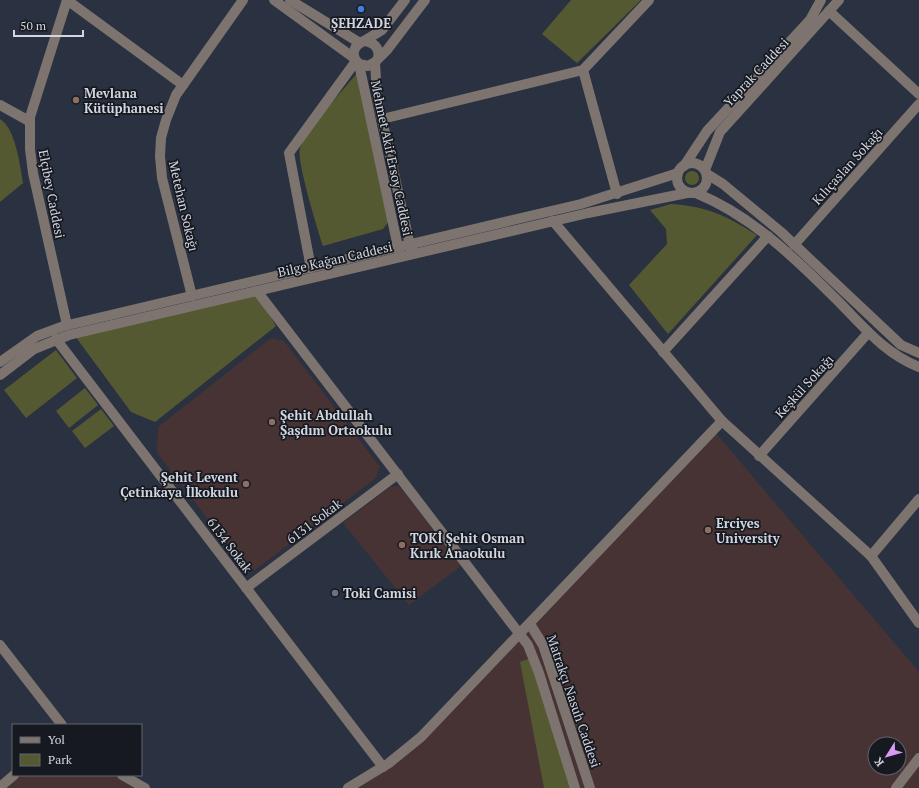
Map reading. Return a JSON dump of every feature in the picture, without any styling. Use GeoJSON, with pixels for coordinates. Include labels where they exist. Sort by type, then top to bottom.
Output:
{"type":"FeatureCollection","features":[{"type":"Feature","properties":{"kind":"street"},"geometry":{"type":"LineString","coordinates":[[66,0],[183,85]]}},
{"type":"Feature","properties":{"kind":"street","name":"Elçibey Caddesi"},"geometry":{"type":"LineString","coordinates":[[66,0],[30,121],[30,149],[33,173],[67,325]]}},
{"type":"Feature","properties":{"kind":"street","name":"Metehan Sokağı"},"geometry":{"type":"LineString","coordinates":[[192,296],[162,178],[160,145],[166,120],[176,95],[243,0]]}},
{"type":"Feature","properties":{"kind":"street"},"geometry":{"type":"LineString","coordinates":[[274,0],[357,61],[368,66],[388,50],[424,0]]}},
{"type":"Feature","properties":{"kind":"street"},"geometry":{"type":"LineString","coordinates":[[290,0],[362,42],[373,43],[378,50],[376,60]]}},
{"type":"Feature","properties":{"kind":"street"},"geometry":{"type":"LineString","coordinates":[[357,61],[354,49],[362,42],[382,30],[405,0]]}},
{"type":"Feature","properties":{"kind":"street"},"geometry":{"type":"LineString","coordinates":[[382,119],[583,70],[649,0]]}},
{"type":"Feature","properties":{"kind":"street","name":"Yaprak Caddesi"},"geometry":{"type":"LineString","coordinates":[[681,169],[707,131],[810,20],[821,0]]}},
{"type":"Feature","properties":{"kind":"street","name":"Yaprak Caddesi"},"geometry":{"type":"LineString","coordinates":[[706,172],[720,132],[839,0]]}},
{"type":"Feature","properties":{"kind":"street"},"geometry":{"type":"LineString","coordinates":[[829,11],[919,94]]}},
{"type":"Feature","properties":{"kind":"street","name":"Mehmet Akif Ersoy Caddesi"},"geometry":{"type":"LineString","coordinates":[[376,60],[375,84],[411,249]]}},
{"type":"Feature","properties":{"kind":"street"},"geometry":{"type":"LineString","coordinates":[[311,268],[289,153],[357,61]]}},
{"type":"Feature","properties":{"kind":"street","name":"Mehmet Akif Ersoy Caddesi"},"geometry":{"type":"LineString","coordinates":[[357,61],[399,252]]}},
{"type":"Feature","properties":{"kind":"street"},"geometry":{"type":"LineString","coordinates":[[583,70],[617,194]]}},
{"type":"Feature","properties":{"kind":"street","name":"Kılıçaslan Sokağı"},"geometry":{"type":"LineString","coordinates":[[794,245],[919,104]]}},
{"type":"Feature","properties":{"kind":"street"},"geometry":{"type":"LineString","coordinates":[[0,106],[30,121]]}},
{"type":"Feature","properties":{"kind":"street"},"geometry":{"type":"LineString","coordinates":[[918,351],[901,345],[794,245],[698,164],[688,164],[681,169],[678,182],[680,187],[736,212],[768,236],[818,281],[868,333],[903,360],[919,366]]}},
{"type":"Feature","properties":{"kind":"street","name":"Bilge Kağan Caddesi"},"geometry":{"type":"LineString","coordinates":[[0,376],[34,349],[56,339],[257,291],[581,204],[617,194],[681,169]]}},
{"type":"Feature","properties":{"kind":"street"},"geometry":{"type":"LineString","coordinates":[[692,193],[704,188],[707,184],[706,172]]}},
{"type":"Feature","properties":{"kind":"street","name":"Bilge Kağan Caddesi"},"geometry":{"type":"LineString","coordinates":[[411,249],[692,193]]}},
{"type":"Feature","properties":{"kind":"street"},"geometry":{"type":"LineString","coordinates":[[553,221],[722,421],[759,456],[872,556],[919,623]]}},
{"type":"Feature","properties":{"kind":"street"},"geometry":{"type":"LineString","coordinates":[[663,352],[768,236]]}},
{"type":"Feature","properties":{"kind":"street","name":"Bilge Kağan Caddesi"},"geometry":{"type":"LineString","coordinates":[[0,362],[37,336],[67,325],[311,268],[399,252]]}},
{"type":"Feature","properties":{"kind":"street","name":"Matrakçı Nasuh Caddesi"},"geometry":{"type":"LineString","coordinates":[[257,291],[520,632],[528,645],[539,673],[575,788]]}},
{"type":"Feature","properties":{"kind":"street","name":"Keşkül Sokağı"},"geometry":{"type":"LineString","coordinates":[[759,456],[868,333]]}},
{"type":"Feature","properties":{"kind":"street","name":"6134 Sokak"},"geometry":{"type":"LineString","coordinates":[[56,339],[383,767]]}},
{"type":"Feature","properties":{"kind":"street"},"geometry":{"type":"LineString","coordinates":[[348,788],[383,767],[421,737],[722,421]]}},
{"type":"Feature","properties":{"kind":"street","name":"6131 Sokak"},"geometry":{"type":"LineString","coordinates":[[246,588],[398,474]]}},
{"type":"Feature","properties":{"kind":"street"},"geometry":{"type":"LineString","coordinates":[[872,556],[919,499]]}},
{"type":"Feature","properties":{"kind":"street","name":"Matrakçı Nasuh Caddesi"},"geometry":{"type":"LineString","coordinates":[[530,624],[543,645],[590,788]]}},
{"type":"Feature","properties":{"kind":"street"},"geometry":{"type":"LineString","coordinates":[[0,645],[61,724]]}},
{"type":"Feature","properties":{"kind":"street"},"geometry":{"type":"LineString","coordinates":[[896,788],[919,758]]}},
{"type":"Feature","properties":{"kind":"street"},"geometry":{"type":"LineString","coordinates":[[0,787],[13,776]]}},
{"type":"Feature","properties":{"kind":"street"},"geometry":{"type":"LineString","coordinates":[[124,776],[145,788]]}},
{"type":"Feature","properties":{"kind":"shaded area"},"geometry":{"type":"Polygon","coordinates":[[[271,338],[284,341],[380,467],[376,478],[255,570],[244,566],[157,453],[158,427],[271,338]]]}},
{"type":"Feature","properties":{"kind":"shaded area","name":"Erciyes University"},"geometry":{"type":"Polygon","coordinates":[[[714,431],[919,672],[919,788],[347,788],[391,762],[714,431]]]}},
{"type":"Feature","properties":{"kind":"shaded area","name":"TOKİ Şehit Osman Kırık Anaokulu"},"geometry":{"type":"Polygon","coordinates":[[[399,486],[461,566],[409,605],[343,523],[390,487],[399,486]]]}},
{"type":"Feature","properties":{"kind":"shaded area"},"geometry":{"type":"Polygon","coordinates":[[[16,776],[123,776],[143,788],[2,788],[16,776]]]}},
{"type":"Feature","properties":{"kind":"green space"},"geometry":{"type":"Polygon","coordinates":[[[571,0],[641,0],[577,63],[542,34],[571,0]]]}},
{"type":"Feature","properties":{"kind":"green space"},"geometry":{"type":"Polygon","coordinates":[[[357,73],[390,220],[383,229],[323,246],[304,180],[301,166],[300,148],[310,130],[357,73]]]}},
{"type":"Feature","properties":{"kind":"green space"},"geometry":{"type":"Polygon","coordinates":[[[0,119],[10,131],[14,139],[23,183],[0,202],[0,119]]]}},
{"type":"Feature","properties":{"kind":"green space"},"geometry":{"type":"Polygon","coordinates":[[[692,171],[697,173],[699,178],[697,183],[692,185],[687,183],[685,178],[687,173],[692,171]]]}},
{"type":"Feature","properties":{"kind":"green space"},"geometry":{"type":"Polygon","coordinates":[[[671,204],[696,207],[716,213],[726,217],[757,235],[668,334],[629,285],[667,244],[666,229],[650,210],[671,204]]]}},
{"type":"Feature","properties":{"kind":"green space"},"geometry":{"type":"Polygon","coordinates":[[[257,294],[276,326],[155,422],[131,412],[75,336],[257,294]]]}},
{"type":"Feature","properties":{"kind":"green space"},"geometry":{"type":"Polygon","coordinates":[[[56,350],[77,378],[26,418],[4,390],[56,350]]]}},
{"type":"Feature","properties":{"kind":"green space"},"geometry":{"type":"Polygon","coordinates":[[[85,388],[98,405],[69,428],[56,411],[85,388]]]}},
{"type":"Feature","properties":{"kind":"green space"},"geometry":{"type":"Polygon","coordinates":[[[101,409],[114,426],[85,448],[72,431],[101,409]]]}},
{"type":"Feature","properties":{"kind":"green space"},"geometry":{"type":"Polygon","coordinates":[[[531,658],[573,788],[544,788],[520,662],[531,658]]]}},
{"type":"Feature","properties":{"kind":"place","name":"ŞEHZADE"},"geometry":{"type":"Point","coordinates":[361,9]}},
{"type":"Feature","properties":{"kind":"place","name":"Mevlana Kütüphanesi"},"geometry":{"type":"Point","coordinates":[76,100]}},
{"type":"Feature","properties":{"kind":"place","name":"Şehit Abdullah Şaşdım Ortaokulu"},"geometry":{"type":"Point","coordinates":[272,422]}},
{"type":"Feature","properties":{"kind":"place","name":"Şehit Levent Çetinkaya İlkokulu"},"geometry":{"type":"Point","coordinates":[246,484]}},
{"type":"Feature","properties":{"kind":"place","name":"Erciyes University"},"geometry":{"type":"Point","coordinates":[708,530]}},
{"type":"Feature","properties":{"kind":"place","name":"TOKİ Şehit Osman Kırık Anaokulu"},"geometry":{"type":"Point","coordinates":[402,545]}},
{"type":"Feature","properties":{"kind":"place","name":"Toki Camisi"},"geometry":{"type":"Point","coordinates":[335,593]}}]}
